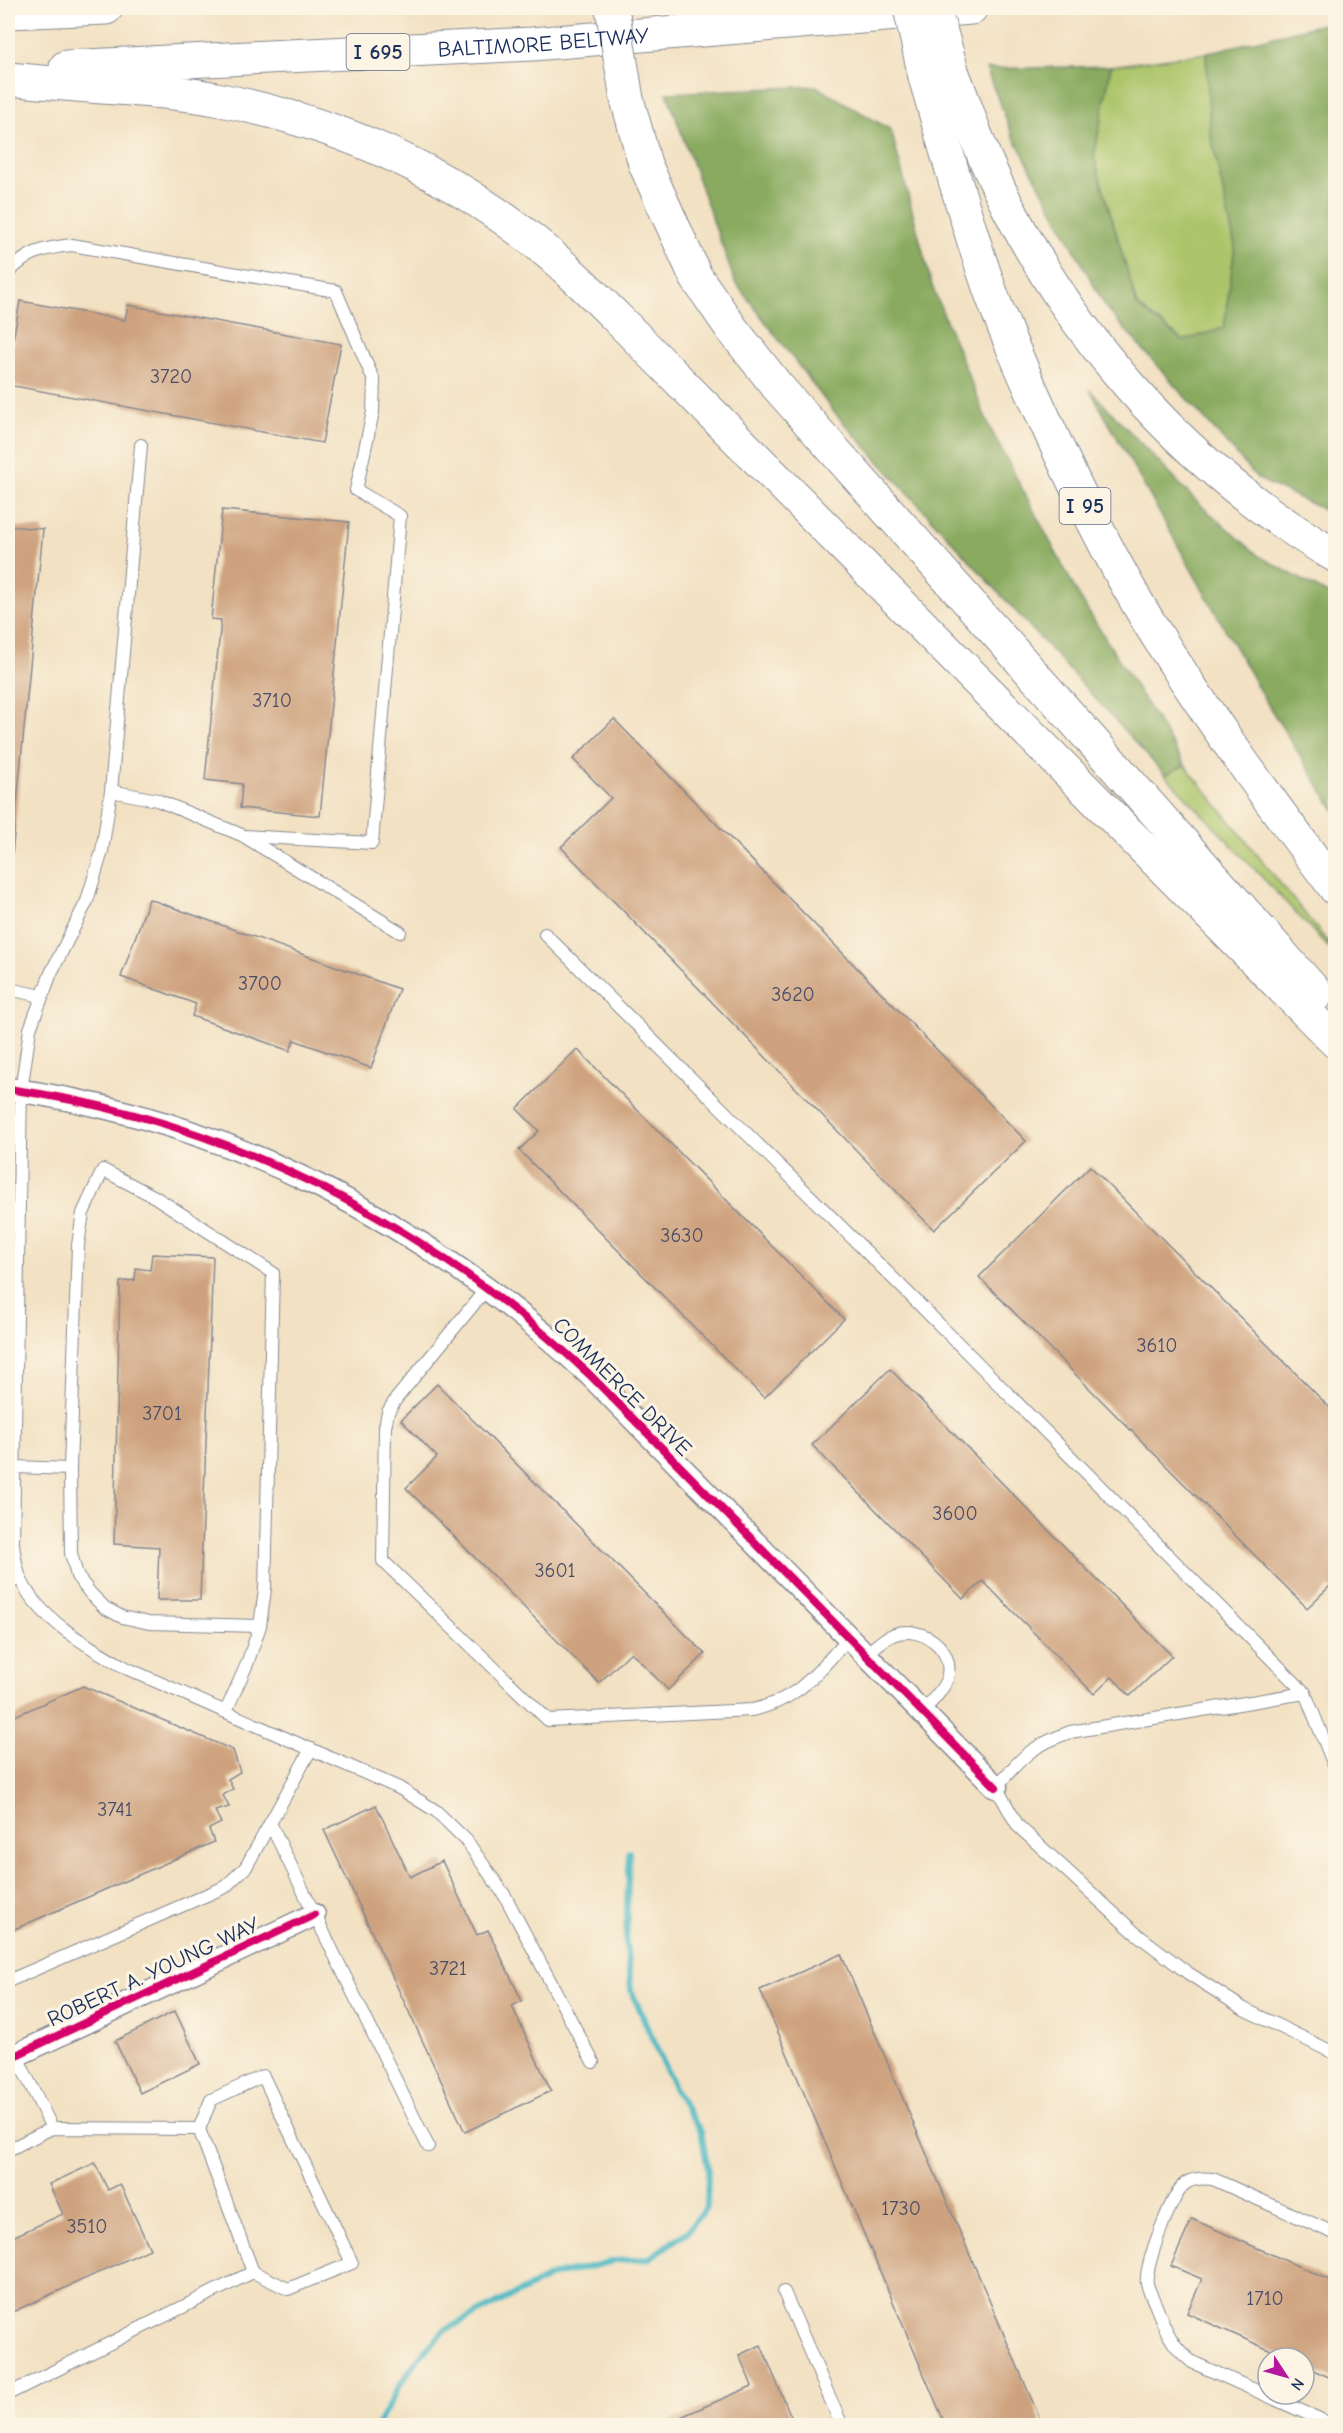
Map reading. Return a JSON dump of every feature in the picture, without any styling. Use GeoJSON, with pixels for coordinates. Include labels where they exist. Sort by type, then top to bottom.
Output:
{"type":"FeatureCollection","features":[{"type":"Feature","properties":{"kind":"highway"},"geometry":{"type":"LineString","coordinates":[[8,12],[106,8]]}},
{"type":"Feature","properties":{"kind":"highway"},"geometry":{"type":"LineString","coordinates":[[612,8],[627,99],[645,164],[696,277],[732,329],[777,386],[1335,1015]]}},
{"type":"Feature","properties":{"kind":"highway","name":"I 95"},"geometry":{"type":"LineString","coordinates":[[910,8],[939,75],[957,189],[992,296],[1038,406],[1084,504],[1152,627],[1183,677],[1335,889]]}},
{"type":"Feature","properties":{"kind":"highway"},"geometry":{"type":"LineString","coordinates":[[934,8],[939,75],[987,162],[1016,222],[1048,277],[1101,351],[1121,377],[1164,422],[1236,489],[1335,556]]}},
{"type":"Feature","properties":{"kind":"highway","name":"BALTIMORE BELTWAY"},"geometry":{"type":"LineString","coordinates":[[8,69],[532,44],[971,8]]}},
{"type":"Feature","properties":{"kind":"highway"},"geometry":{"type":"LineString","coordinates":[[8,79],[216,98],[314,123],[371,144],[421,168],[478,201],[527,236],[572,274],[612,313],[1335,1042]]}},
{"type":"Feature","properties":{"kind":"street","name":"COMMERCE DRIVE"},"geometry":{"type":"LineString","coordinates":[[14,1090],[116,1112],[179,1129],[250,1155],[318,1184],[381,1218],[439,1254],[487,1288],[543,1330],[589,1374],[996,1787]]}},
{"type":"Feature","properties":{"kind":"street","name":"ROBERT A. YOUNG WAY"},"geometry":{"type":"LineString","coordinates":[[12,2057],[314,1915]]}},
{"type":"Feature","properties":{"kind":"lane"},"geometry":{"type":"LineString","coordinates":[[8,273],[23,258],[38,251],[72,245],[336,291],[374,381],[373,412],[356,490],[400,516],[372,843],[244,836]]}},
{"type":"Feature","properties":{"kind":"lane"},"geometry":{"type":"LineString","coordinates":[[141,445],[111,791],[102,851],[87,901],[42,996],[30,1029],[14,1090],[12,1290],[15,1467],[13,1543],[20,1577],[31,1595],[69,1633],[128,1669],[399,1788],[436,1811],[466,1840],[506,1896],[592,2062]]}},
{"type":"Feature","properties":{"kind":"lane"},"geometry":{"type":"LineString","coordinates":[[111,791],[157,800],[244,836],[400,932]]}},
{"type":"Feature","properties":{"kind":"lane"},"geometry":{"type":"LineString","coordinates":[[545,934],[910,1295],[1305,1693],[1335,1770]]}},
{"type":"Feature","properties":{"kind":"lane"},"geometry":{"type":"LineString","coordinates":[[8,989],[42,996]]}},
{"type":"Feature","properties":{"kind":"lane"},"geometry":{"type":"LineString","coordinates":[[226,1711],[247,1664],[260,1626],[265,1589],[273,1273],[155,1197],[103,1170],[83,1213],[78,1245],[70,1469],[71,1553],[77,1576],[105,1608],[122,1617],[149,1623],[260,1626]]}},
{"type":"Feature","properties":{"kind":"lane"},"geometry":{"type":"LineString","coordinates":[[487,1288],[396,1399],[388,1412],[385,1427],[383,1561],[548,1720],[752,1710],[774,1705],[807,1683],[848,1639]]}},
{"type":"Feature","properties":{"kind":"lane"},"geometry":{"type":"LineString","coordinates":[[15,1467],[70,1469]]}},
{"type":"Feature","properties":{"kind":"lane"},"geometry":{"type":"LineString","coordinates":[[8,1584],[20,1577]]}},
{"type":"Feature","properties":{"kind":"lane"},"geometry":{"type":"LineString","coordinates":[[865,1656],[895,1634],[915,1633],[934,1640],[944,1651],[948,1662],[947,1677],[941,1691],[922,1712]]}},
{"type":"Feature","properties":{"kind":"lane"},"geometry":{"type":"LineString","coordinates":[[1305,1693],[1070,1732],[1043,1742],[1025,1753],[996,1787],[1018,1826],[1134,1932],[1188,1973],[1244,2008],[1335,2054]]}},
{"type":"Feature","properties":{"kind":"lane"},"geometry":{"type":"LineString","coordinates":[[8,1980],[225,1887],[246,1867],[311,1749]]}},
{"type":"Feature","properties":{"kind":"lane"},"geometry":{"type":"LineString","coordinates":[[271,1825],[428,2146]]}},
{"type":"Feature","properties":{"kind":"lane"},"geometry":{"type":"LineString","coordinates":[[12,2057],[52,2128]]}},
{"type":"Feature","properties":{"kind":"lane"},"geometry":{"type":"LineString","coordinates":[[263,2076],[352,2263],[288,2289],[253,2272],[199,2129],[211,2100],[263,2076]]}},
{"type":"Feature","properties":{"kind":"lane"},"geometry":{"type":"LineString","coordinates":[[8,2150],[52,2128],[199,2129]]}},
{"type":"Feature","properties":{"kind":"lane"},"geometry":{"type":"LineString","coordinates":[[1335,2234],[1213,2179],[1199,2178],[1186,2183],[1177,2192],[1151,2256],[1147,2285],[1171,2342],[1192,2362],[1335,2426]]}},
{"type":"Feature","properties":{"kind":"lane"},"geometry":{"type":"LineString","coordinates":[[8,2394],[253,2272]]}},
{"type":"Feature","properties":{"kind":"lane"},"geometry":{"type":"LineString","coordinates":[[784,2292],[842,2426]]}},
{"type":"Feature","properties":{"kind":"green space"},"geometry":{"type":"Polygon","coordinates":[[[1336,21],[1335,515],[1258,479],[1106,308],[1012,134],[986,69],[1111,66],[1094,157],[1137,305],[1183,341],[1224,328],[1235,246],[1210,131],[1206,53],[1336,21]]]}},
{"type":"Feature","properties":{"kind":"green space"},"geometry":{"type":"Polygon","coordinates":[[[1206,53],[1210,131],[1235,246],[1224,328],[1183,341],[1137,305],[1094,157],[1111,66],[1206,53]]]}},
{"type":"Feature","properties":{"kind":"green space"},"geometry":{"type":"Polygon","coordinates":[[[816,86],[891,130],[932,286],[989,426],[1080,598],[1185,765],[1165,775],[833,411],[735,282],[667,93],[816,86]]]}},
{"type":"Feature","properties":{"kind":"green space"},"geometry":{"type":"Polygon","coordinates":[[[1090,390],[1197,502],[1259,556],[1335,598],[1335,811],[1265,700],[1090,390]]]}},
{"type":"Feature","properties":{"kind":"green space"},"geometry":{"type":"Polygon","coordinates":[[[1185,765],[1335,951],[1335,954],[1165,775],[1185,765]]]}},
{"type":"Feature","properties":{"kind":"building"},"geometry":{"type":"Polygon","coordinates":[[[20,301],[125,320],[128,305],[341,344],[322,443],[8,385],[8,368],[20,301]]]}},
{"type":"Feature","properties":{"kind":"building"},"geometry":{"type":"Polygon","coordinates":[[[222,510],[349,522],[320,816],[240,808],[242,784],[205,780],[221,620],[211,619],[222,510]]]}},
{"type":"Feature","properties":{"kind":"building"},"geometry":{"type":"Polygon","coordinates":[[[8,526],[43,529],[9,887],[8,887],[8,526]]]}},
{"type":"Feature","properties":{"kind":"building"},"geometry":{"type":"Polygon","coordinates":[[[614,719],[1026,1141],[934,1230],[561,847],[611,798],[573,759],[614,719]]]}},
{"type":"Feature","properties":{"kind":"building"},"geometry":{"type":"Polygon","coordinates":[[[149,899],[399,989],[371,1068],[294,1040],[290,1051],[192,1016],[196,1004],[121,977],[149,899]]]}},
{"type":"Feature","properties":{"kind":"building"},"geometry":{"type":"Polygon","coordinates":[[[577,1049],[844,1319],[764,1398],[519,1150],[539,1131],[517,1109],[577,1049]]]}},
{"type":"Feature","properties":{"kind":"building"},"geometry":{"type":"Polygon","coordinates":[[[1090,1166],[1336,1414],[1336,1593],[1329,1587],[1307,1608],[979,1277],[1090,1166]]]}},
{"type":"Feature","properties":{"kind":"building"},"geometry":{"type":"Polygon","coordinates":[[[152,1254],[213,1257],[200,1600],[157,1600],[159,1547],[114,1544],[120,1282],[135,1280],[136,1268],[150,1270],[152,1254]]]}},
{"type":"Feature","properties":{"kind":"building"},"geometry":{"type":"Polygon","coordinates":[[[890,1369],[1172,1656],[1130,1696],[1112,1677],[1094,1694],[983,1581],[963,1599],[812,1445],[890,1369]]]}},
{"type":"Feature","properties":{"kind":"building"},"geometry":{"type":"Polygon","coordinates":[[[437,1384],[705,1654],[668,1690],[631,1652],[599,1683],[406,1488],[437,1457],[401,1420],[437,1384]]]}},
{"type":"Feature","properties":{"kind":"building"},"geometry":{"type":"Polygon","coordinates":[[[83,1686],[233,1750],[240,1772],[228,1779],[233,1789],[223,1795],[229,1807],[215,1811],[221,1823],[209,1829],[214,1842],[8,1932],[8,1719],[83,1686]]]}},
{"type":"Feature","properties":{"kind":"building"},"geometry":{"type":"Polygon","coordinates":[[[376,1805],[410,1877],[442,1861],[477,1935],[488,1930],[522,2001],[512,2006],[551,2091],[465,2132],[324,1830],[376,1805]]]}},
{"type":"Feature","properties":{"kind":"building"},"geometry":{"type":"Polygon","coordinates":[[[841,1954],[1043,2426],[946,2426],[760,1990],[841,1954]]]}},
{"type":"Feature","properties":{"kind":"building"},"geometry":{"type":"Polygon","coordinates":[[[175,2011],[200,2064],[140,2093],[115,2041],[175,2011]]]}},
{"type":"Feature","properties":{"kind":"building"},"geometry":{"type":"Polygon","coordinates":[[[95,2163],[108,2190],[120,2184],[150,2249],[8,2314],[8,2239],[63,2214],[49,2184],[95,2163]]]}},
{"type":"Feature","properties":{"kind":"building"},"geometry":{"type":"Polygon","coordinates":[[[1192,2219],[1336,2283],[1336,2380],[1316,2371],[1316,2346],[1260,2346],[1187,2313],[1202,2279],[1171,2266],[1192,2219]]]}},
{"type":"Feature","properties":{"kind":"building"},"geometry":{"type":"Polygon","coordinates":[[[761,2345],[795,2426],[660,2426],[752,2386],[739,2355],[761,2345]]]}},
{"type":"Feature","properties":{"kind":"waterway"},"geometry":{"type":"LineString","coordinates":[[377,2426],[401,2383],[421,2355],[445,2330],[551,2276],[614,2261],[648,2259],[687,2232],[707,2206],[708,2169],[701,2132],[676,2092],[631,1990],[626,1942],[629,1852]]}},
{"type":"Feature","properties":{"kind":"cycle path"},"geometry":{"type":"LineString","coordinates":[[8,1089],[89,1104],[169,1125],[246,1153],[320,1186],[392,1226],[461,1270],[527,1320],[589,1374],[996,1787]]}},
{"type":"Feature","properties":{"kind":"cycle path"},"geometry":{"type":"LineString","coordinates":[[8,2059],[314,1915]]}}]}
